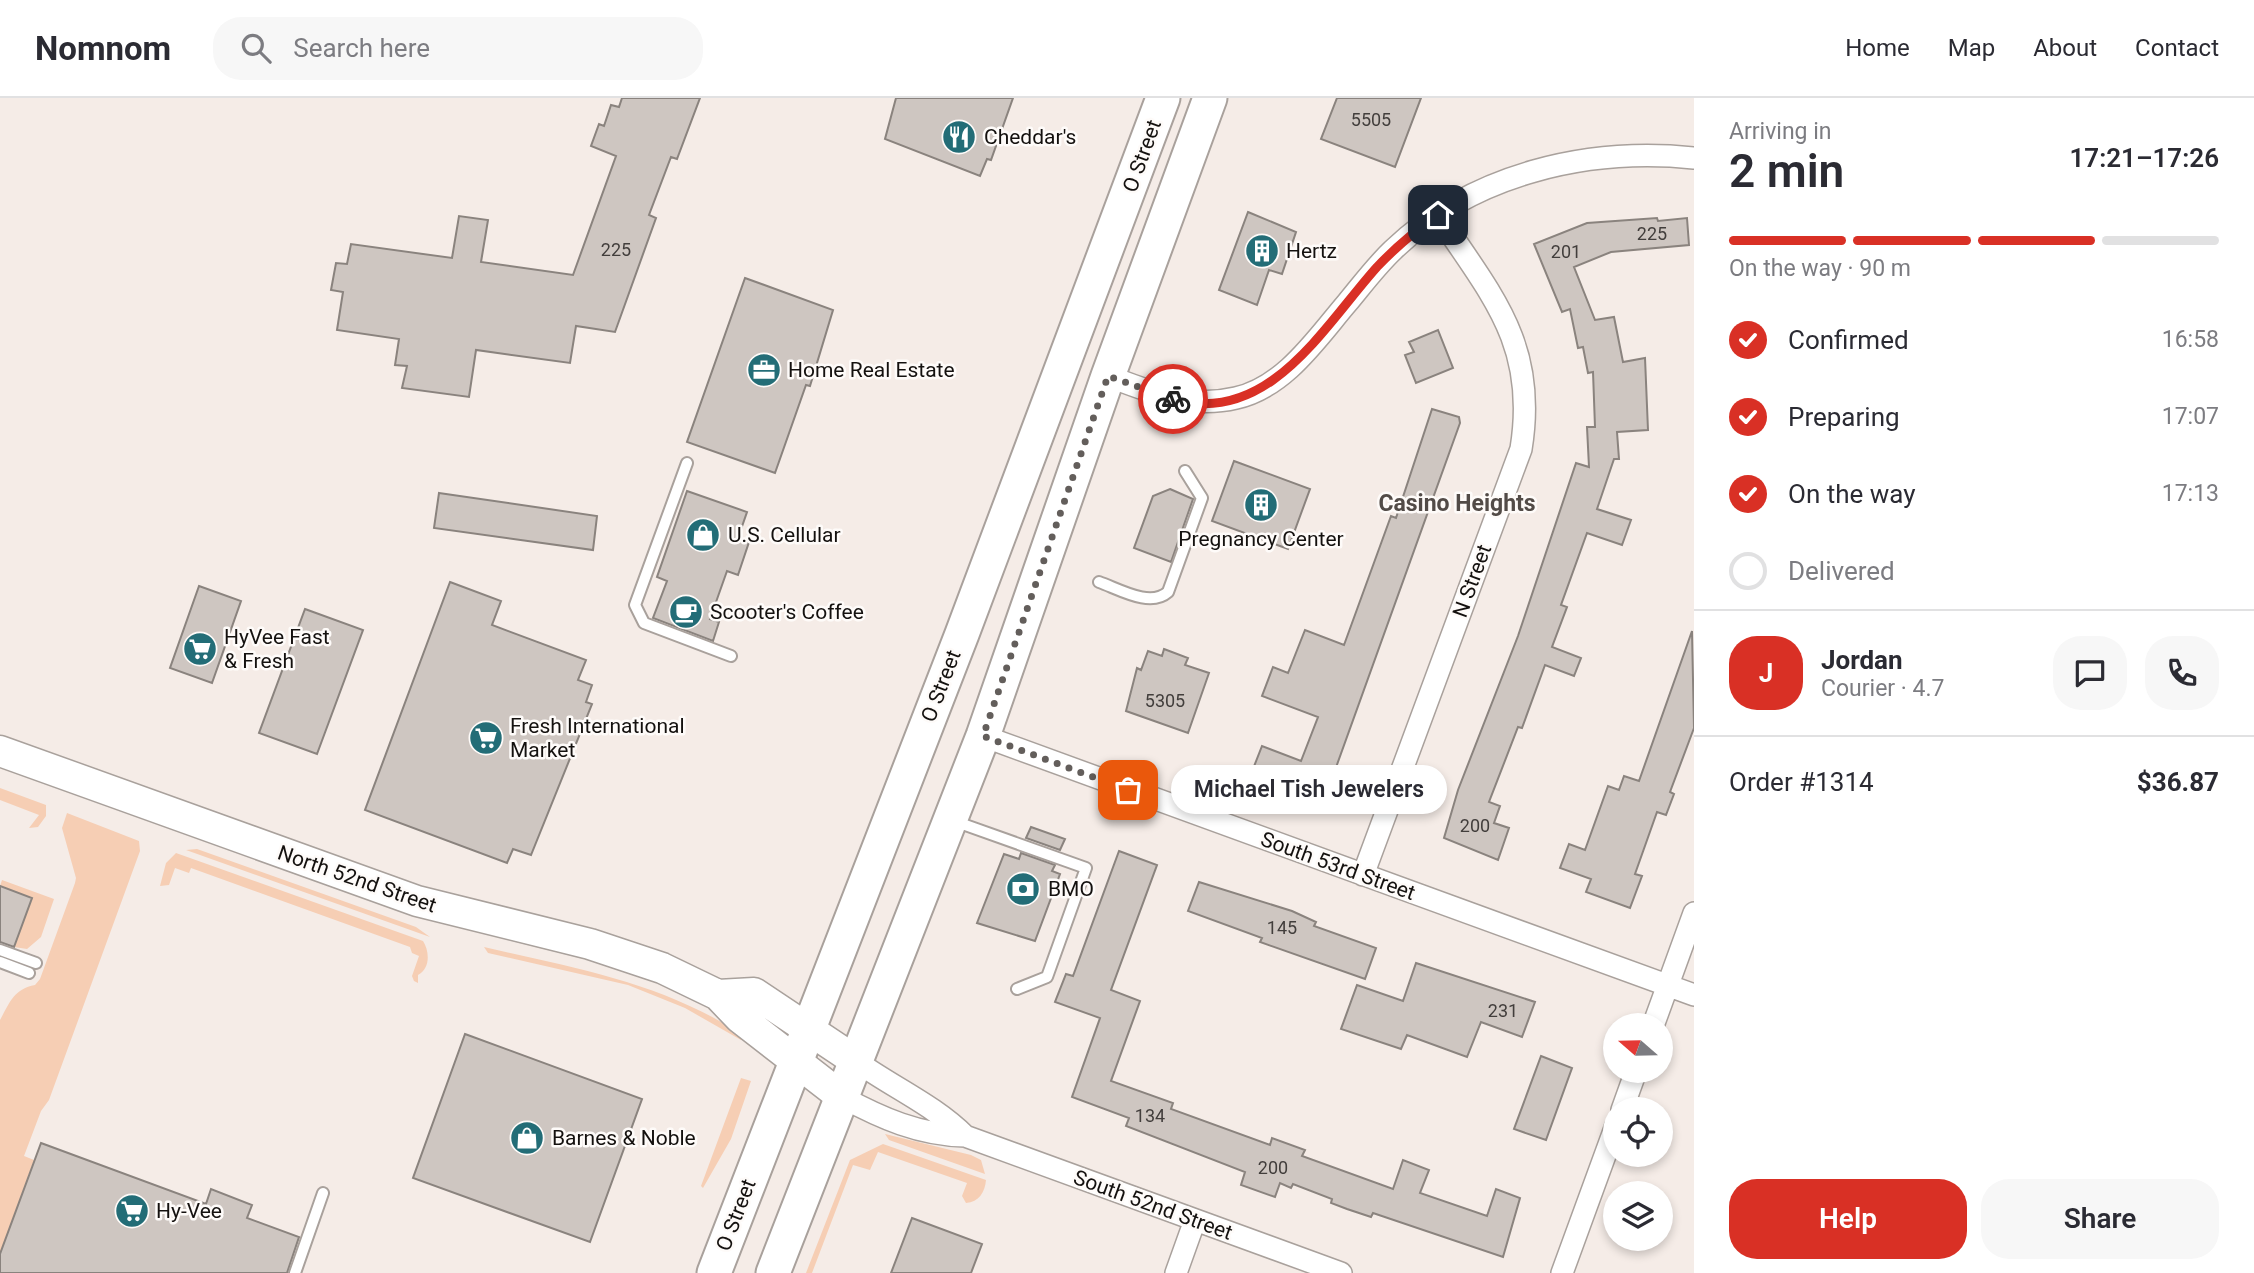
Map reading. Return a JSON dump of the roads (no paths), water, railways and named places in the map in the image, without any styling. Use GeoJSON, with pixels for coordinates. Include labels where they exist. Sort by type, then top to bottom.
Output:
{"type":"FeatureCollection","features":[{"type":"Feature","properties":{"kind":"main road","name":"O Street"},"geometry":{"type":"LineString","coordinates":[[714,1273],[962,634],[1163,98]]}},
{"type":"Feature","properties":{"kind":"main road","name":"O Street"},"geometry":{"type":"LineString","coordinates":[[773,1273],[983,736],[1108,376],[1210,98]]}},
{"type":"Feature","properties":{"kind":"street"},"geometry":{"type":"LineString","coordinates":[[1108,376],[1178,400],[1209,402],[1250,394],[1271,383],[1302,356],[1393,250],[1438,215],[1502,182],[1554,165],[1628,155],[1694,158]]}},
{"type":"Feature","properties":{"kind":"street","name":"N Street"},"geometry":{"type":"LineString","coordinates":[[1363,875],[1521,449],[1524,433],[1525,388],[1512,332],[1498,305],[1438,215]]}},
{"type":"Feature","properties":{"kind":"street","name":"South 53rd Street"},"geometry":{"type":"LineString","coordinates":[[983,736],[1694,995]]}},
{"type":"Feature","properties":{"kind":"street","name":"North 52nd Street"},"geometry":{"type":"LineString","coordinates":[[0,751],[417,901],[636,958],[718,995],[740,1018],[842,1097]]}},
{"type":"Feature","properties":{"kind":"street"},"geometry":{"type":"LineString","coordinates":[[1658,1013],[1694,913]]}},
{"type":"Feature","properties":{"kind":"street","name":"North 52nd Street"},"geometry":{"type":"LineString","coordinates":[[718,995],[754,993],[856,1061]]}},
{"type":"Feature","properties":{"kind":"street","name":"South 52nd Street"},"geometry":{"type":"LineString","coordinates":[[856,1061],[889,1085],[945,1116],[965,1136]]}},
{"type":"Feature","properties":{"kind":"street","name":"South 52nd Street"},"geometry":{"type":"LineString","coordinates":[[842,1097],[911,1128],[937,1136],[965,1136],[1341,1273]]}},
{"type":"Feature","properties":{"kind":"street"},"geometry":{"type":"LineString","coordinates":[[1562,1273],[1603,1161]]}},
{"type":"Feature","properties":{"kind":"street"},"geometry":{"type":"LineString","coordinates":[[1176,1273],[1195,1220]]}},
{"type":"Feature","properties":{"kind":"lane"},"geometry":{"type":"LineString","coordinates":[[687,463],[635,605],[644,623],[731,656]]}},
{"type":"Feature","properties":{"kind":"lane"},"geometry":{"type":"LineString","coordinates":[[1099,582],[1143,598],[1156,598],[1168,592],[1202,498],[1185,471]]}},
{"type":"Feature","properties":{"kind":"lane"},"geometry":{"type":"LineString","coordinates":[[950,820],[1086,868],[1047,977],[1017,989]]}},
{"type":"Feature","properties":{"kind":"lane"},"geometry":{"type":"LineString","coordinates":[[0,950],[36,963]]}},
{"type":"Feature","properties":{"kind":"lane"},"geometry":{"type":"LineString","coordinates":[[0,962],[29,973]]}},
{"type":"Feature","properties":{"kind":"lane"},"geometry":{"type":"LineString","coordinates":[[295,1273],[323,1193]]}},
{"type":"Feature","properties":{"kind":"place","name":"Cheddar's"},"geometry":{"type":"Point","coordinates":[959,137]}},
{"type":"Feature","properties":{"kind":"place","name":"Hertz"},"geometry":{"type":"Point","coordinates":[1262,251]}},
{"type":"Feature","properties":{"kind":"place","name":"Home Real Estate"},"geometry":{"type":"Point","coordinates":[764,370]}},
{"type":"Feature","properties":{"kind":"place","name":"Pregnancy Center"},"geometry":{"type":"Point","coordinates":[1261,505]}},
{"type":"Feature","properties":{"kind":"place","name":"U.S. Cellular"},"geometry":{"type":"Point","coordinates":[703,535]}},
{"type":"Feature","properties":{"kind":"place","name":"Scooter's Coffee"},"geometry":{"type":"Point","coordinates":[686,612]}},
{"type":"Feature","properties":{"kind":"place","name":"HyVee Fast & Fresh"},"geometry":{"type":"Point","coordinates":[200,649]}},
{"type":"Feature","properties":{"kind":"place","name":"Fresh International Market"},"geometry":{"type":"Point","coordinates":[486,738]}},
{"type":"Feature","properties":{"kind":"place","name":"Michael Tish Jewelers"},"geometry":{"type":"Point","coordinates":[1128,790]}},
{"type":"Feature","properties":{"kind":"place","name":"BMO"},"geometry":{"type":"Point","coordinates":[1023,889]}},
{"type":"Feature","properties":{"kind":"place","name":"Barnes & Noble"},"geometry":{"type":"Point","coordinates":[527,1138]}},
{"type":"Feature","properties":{"kind":"place","name":"Hy-Vee"},"geometry":{"type":"Point","coordinates":[132,1211]}},
{"type":"Feature","properties":{"kind":"district","name":"Casino Heights"},"geometry":{"type":"Point","coordinates":[1457,503]}}]}
